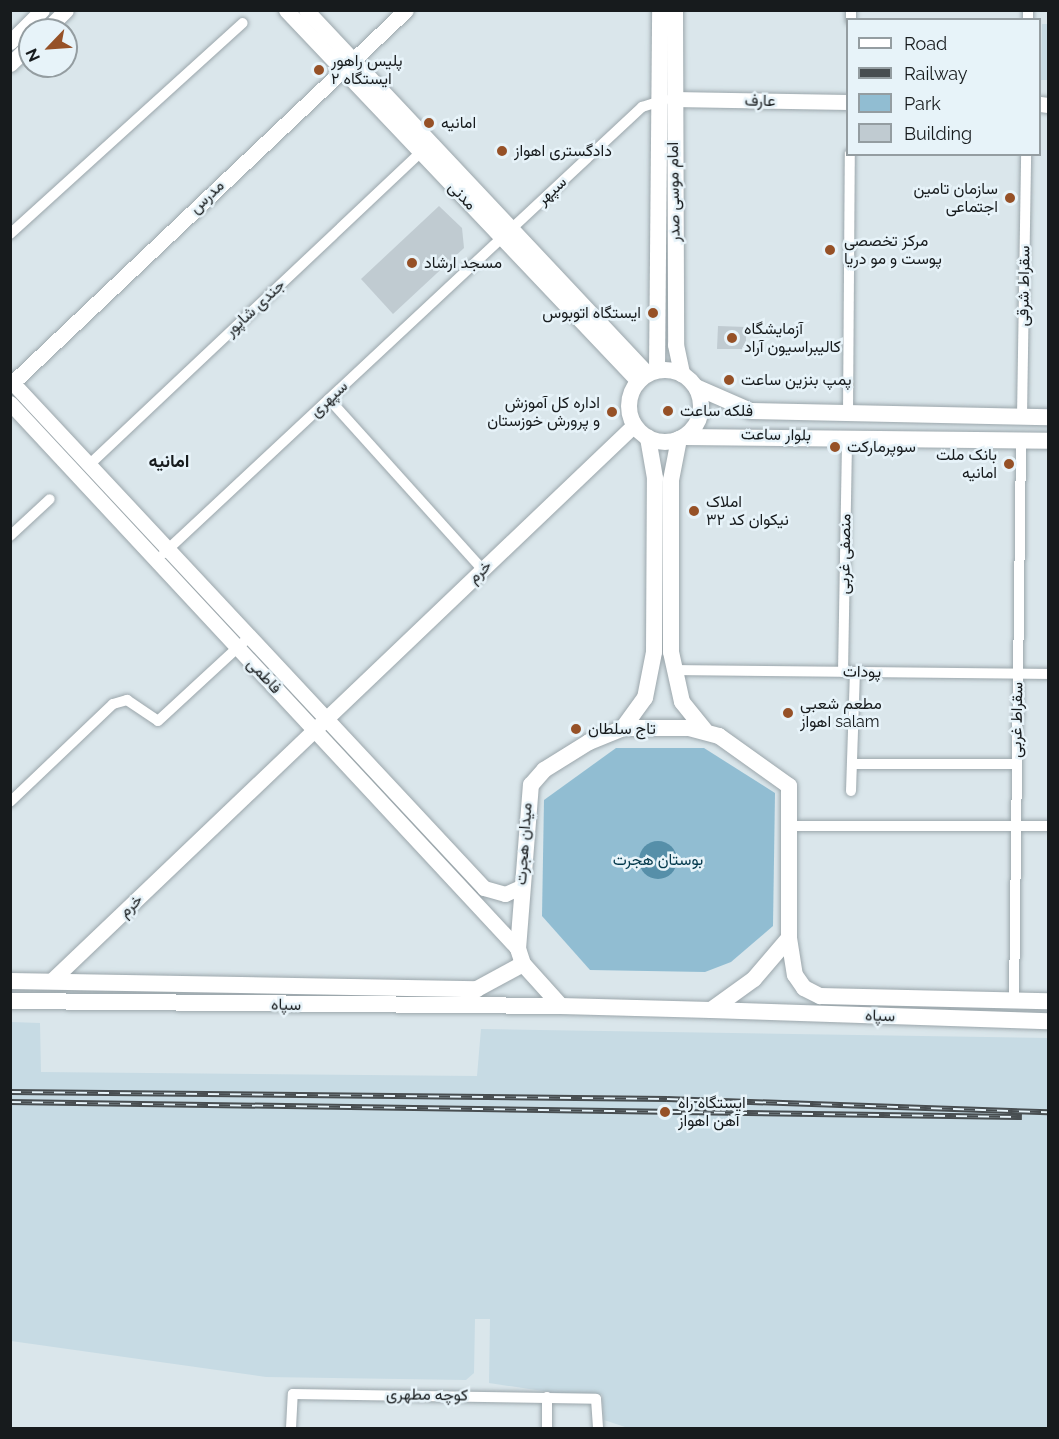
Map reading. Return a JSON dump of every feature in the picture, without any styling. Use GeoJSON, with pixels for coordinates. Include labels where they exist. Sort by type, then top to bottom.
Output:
{"type":"FeatureCollection","features":[{"type":"Feature","properties":{"kind":"main road","name":"امام موسی صدر"},"geometry":{"type":"LineString","coordinates":[[660,10],[676,345],[682,374]]}},
{"type":"Feature","properties":{"kind":"main road","name":"امام موسی صدر"},"geometry":{"type":"LineString","coordinates":[[648,375],[666,100],[675,10]]}},
{"type":"Feature","properties":{"kind":"main road"},"geometry":{"type":"LineString","coordinates":[[623,728],[645,698],[654,652],[655,478],[648,438],[634,425],[629,402],[648,375],[682,374],[696,387],[702,409],[682,438],[671,480],[675,670],[682,702],[705,730]]}},
{"type":"Feature","properties":{"kind":"main road","name":"بلوار ساعت"},"geometry":{"type":"LineString","coordinates":[[696,387],[751,411],[1048,417]]}},
{"type":"Feature","properties":{"kind":"main road","name":"بلوار ساعت"},"geometry":{"type":"LineString","coordinates":[[682,438],[846,436],[1048,441]]}},
{"type":"Feature","properties":{"kind":"main road"},"geometry":{"type":"LineString","coordinates":[[648,438],[682,438]]}},
{"type":"Feature","properties":{"kind":"main road","name":"میدان هجرت"},"geometry":{"type":"LineString","coordinates":[[520,957],[521,887],[531,785],[544,770],[589,742],[623,728],[705,730],[780,775],[793,800],[789,938]]}},
{"type":"Feature","properties":{"kind":"main road"},"geometry":{"type":"LineString","coordinates":[[520,957],[561,1006],[711,1010],[754,979],[789,938]]}},
{"type":"Feature","properties":{"kind":"main road","name":"سپاه"},"geometry":{"type":"LineString","coordinates":[[789,938],[795,975],[804,988],[820,996],[1048,1001]]}},
{"type":"Feature","properties":{"kind":"main road","name":"سپاه"},"geometry":{"type":"LineString","coordinates":[[10,981],[477,989],[520,957]]}},
{"type":"Feature","properties":{"kind":"main road"},"geometry":{"type":"LineString","coordinates":[[1014,1000],[1014,1020]]}},
{"type":"Feature","properties":{"kind":"main road","name":"سپاه"},"geometry":{"type":"LineString","coordinates":[[10,1001],[561,1006]]}},
{"type":"Feature","properties":{"kind":"main road","name":"سپاه"},"geometry":{"type":"LineString","coordinates":[[711,1010],[1048,1021]]}},
{"type":"Feature","properties":{"kind":"street"},"geometry":{"type":"LineString","coordinates":[[10,42],[42,10]]}},
{"type":"Feature","properties":{"kind":"street","name":"مدنی"},"geometry":{"type":"LineString","coordinates":[[286,10],[348,65],[648,375]]}},
{"type":"Feature","properties":{"kind":"street","name":"مدنی"},"geometry":{"type":"LineString","coordinates":[[306,10],[348,65],[421,152],[508,232]]}},
{"type":"Feature","properties":{"kind":"street","name":"مدرس"},"geometry":{"type":"LineString","coordinates":[[11,382],[406,10]]}},
{"type":"Feature","properties":{"kind":"street"},"geometry":{"type":"LineString","coordinates":[[10,234],[243,23]]}},
{"type":"Feature","properties":{"kind":"street","name":"عارف"},"geometry":{"type":"LineString","coordinates":[[666,100],[846,102]]}},
{"type":"Feature","properties":{"kind":"street","name":"سپهر"},"geometry":{"type":"LineString","coordinates":[[508,232],[642,107],[666,100]]}},
{"type":"Feature","properties":{"kind":"street","name":"جندی شاپور"},"geometry":{"type":"LineString","coordinates":[[90,464],[421,152]]}},
{"type":"Feature","properties":{"kind":"street"},"geometry":{"type":"LineString","coordinates":[[848,413],[850,156]]}},
{"type":"Feature","properties":{"kind":"street","name":"سقراط شرقی"},"geometry":{"type":"LineString","coordinates":[[1022,417],[1026,156]]}},
{"type":"Feature","properties":{"kind":"street","name":"سپهری"},"geometry":{"type":"LineString","coordinates":[[156,560],[508,232]]}},
{"type":"Feature","properties":{"kind":"street","name":"فاطمی"},"geometry":{"type":"LineString","coordinates":[[11,382],[484,888],[505,894],[521,887]]}},
{"type":"Feature","properties":{"kind":"street"},"geometry":{"type":"LineString","coordinates":[[329,399],[483,570]]}},
{"type":"Feature","properties":{"kind":"street","name":"فاطمی"},"geometry":{"type":"LineString","coordinates":[[10,403],[314,730],[520,957]]}},
{"type":"Feature","properties":{"kind":"street","name":"خرم"},"geometry":{"type":"LineString","coordinates":[[51,981],[634,425]]}},
{"type":"Feature","properties":{"kind":"street","name":"منصفی غربی"},"geometry":{"type":"LineString","coordinates":[[843,672],[846,436]]}},
{"type":"Feature","properties":{"kind":"street","name":"سقراط غربی"},"geometry":{"type":"LineString","coordinates":[[1014,1000],[1021,440]]}},
{"type":"Feature","properties":{"kind":"street"},"geometry":{"type":"LineString","coordinates":[[10,536],[50,498]]}},
{"type":"Feature","properties":{"kind":"street"},"geometry":{"type":"LineString","coordinates":[[10,802],[113,704],[127,700],[158,721],[250,636]]}},
{"type":"Feature","properties":{"kind":"street","name":"پودات"},"geometry":{"type":"LineString","coordinates":[[675,670],[1048,674]]}},
{"type":"Feature","properties":{"kind":"street"},"geometry":{"type":"LineString","coordinates":[[851,790],[855,672]]}},
{"type":"Feature","properties":{"kind":"street"},"geometry":{"type":"LineString","coordinates":[[852,764],[1017,764]]}},
{"type":"Feature","properties":{"kind":"street"},"geometry":{"type":"LineString","coordinates":[[793,826],[1048,826]]}},
{"type":"Feature","properties":{"kind":"street","name":"کوچه مطهری"},"geometry":{"type":"LineString","coordinates":[[291,1428],[293,1394],[547,1396],[596,1399],[598,1428]]}},
{"type":"Feature","properties":{"kind":"street"},"geometry":{"type":"LineString","coordinates":[[547,1396],[547,1428]]}},
{"type":"Feature","properties":{"kind":"shaded area"},"geometry":{"type":"Polygon","coordinates":[[[1042,24],[1048,24],[1048,80],[1041,80],[1042,24]]]}},
{"type":"Feature","properties":{"kind":"shaded area"},"geometry":{"type":"Polygon","coordinates":[[[658,841],[665,842],[671,847],[676,853],[676,867],[671,873],[665,878],[658,879],[651,878],[645,873],[640,867],[639,860],[640,853],[645,847],[651,842],[658,841]]]}},
{"type":"Feature","properties":{"kind":"shaded area"},"geometry":{"type":"Polygon","coordinates":[[[11,1022],[40,1023],[41,1072],[477,1076],[481,1029],[1048,1038],[1048,1428],[628,1428],[604,1420],[602,1394],[596,1399],[489,1383],[490,1319],[475,1319],[474,1373],[466,1380],[266,1377],[11,1341],[11,1022]]]}},
{"type":"Feature","properties":{"kind":"green space","name":"بوستان هجرت"},"geometry":{"type":"Polygon","coordinates":[[[616,748],[704,748],[775,793],[773,926],[731,962],[705,972],[590,970],[542,916],[544,800],[616,748]]]}},
{"type":"Feature","properties":{"kind":"building","name":"مسجد ارشاد"},"geometry":{"type":"Polygon","coordinates":[[[439,206],[462,228],[464,248],[393,314],[361,279],[439,206]]]}},
{"type":"Feature","properties":{"kind":"building","name":"آزمایشگاه کالیبراسیون آراد"},"geometry":{"type":"Polygon","coordinates":[[[718,326],[746,327],[746,349],[717,349],[718,326]]]}},
{"type":"Feature","properties":{"kind":"railway"},"geometry":{"type":"LineString","coordinates":[[10,1092],[667,1099],[1048,1112]]}},
{"type":"Feature","properties":{"kind":"railway"},"geometry":{"type":"LineString","coordinates":[[10,1102],[1022,1117]]}},
{"type":"Feature","properties":{"kind":"place","name":"پلیس راهور ایستگاه ۲"},"geometry":{"type":"Point","coordinates":[319,70]}},
{"type":"Feature","properties":{"kind":"place","name":"امانیه"},"geometry":{"type":"Point","coordinates":[429,123]}},
{"type":"Feature","properties":{"kind":"place","name":"دادگستری اهواز"},"geometry":{"type":"Point","coordinates":[502,151]}},
{"type":"Feature","properties":{"kind":"place","name":"سازمان تامین اجتماعی"},"geometry":{"type":"Point","coordinates":[1010,198]}},
{"type":"Feature","properties":{"kind":"place","name":"مرکز تخصصی پوست و مو دریا"},"geometry":{"type":"Point","coordinates":[830,250]}},
{"type":"Feature","properties":{"kind":"place","name":"مسجد ارشاد"},"geometry":{"type":"Point","coordinates":[412,263]}},
{"type":"Feature","properties":{"kind":"place","name":"ایستگاه اتوبوس"},"geometry":{"type":"Point","coordinates":[653,313]}},
{"type":"Feature","properties":{"kind":"place","name":"آزمایشگاه کالیبراسیون آراد"},"geometry":{"type":"Point","coordinates":[732,338]}},
{"type":"Feature","properties":{"kind":"place","name":"پمپ بنزین ساعت"},"geometry":{"type":"Point","coordinates":[729,380]}},
{"type":"Feature","properties":{"kind":"place","name":"فلکه ساعت"},"geometry":{"type":"Point","coordinates":[668,411]}},
{"type":"Feature","properties":{"kind":"place","name":"اداره کل آموزش و پرورش خوزستان"},"geometry":{"type":"Point","coordinates":[612,412]}},
{"type":"Feature","properties":{"kind":"place","name":"سوپرمارکت"},"geometry":{"type":"Point","coordinates":[835,447]}},
{"type":"Feature","properties":{"kind":"place","name":"بانک ملت امانیه"},"geometry":{"type":"Point","coordinates":[1009,464]}},
{"type":"Feature","properties":{"kind":"place","name":"املاک نیکوان کد ۳۲"},"geometry":{"type":"Point","coordinates":[694,511]}},
{"type":"Feature","properties":{"kind":"place","name":"مطعم شعبي اهواز salam"},"geometry":{"type":"Point","coordinates":[788,713]}},
{"type":"Feature","properties":{"kind":"place","name":"تاج سلطان"},"geometry":{"type":"Point","coordinates":[576,729]}},
{"type":"Feature","properties":{"kind":"place","name":"ایستگاه راه آهن اهواز"},"geometry":{"type":"Point","coordinates":[665,1112]}},
{"type":"Feature","properties":{"kind":"district","name":"امانیه"},"geometry":{"type":"Point","coordinates":[169,461]}}]}
